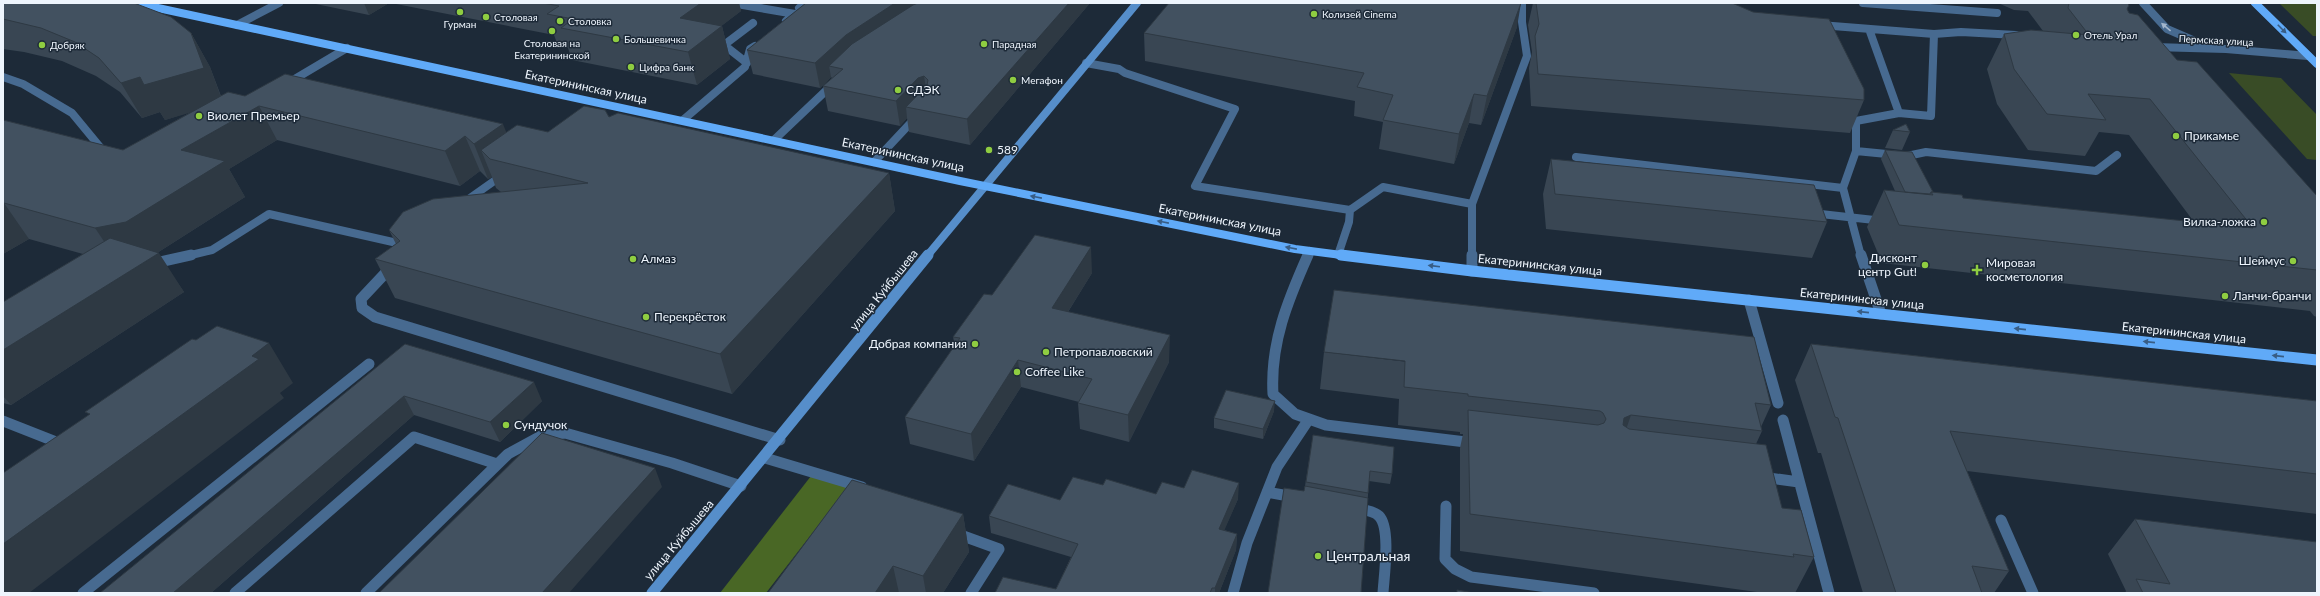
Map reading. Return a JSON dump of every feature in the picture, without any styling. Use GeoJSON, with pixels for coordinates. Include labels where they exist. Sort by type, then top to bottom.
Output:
{"type":"FeatureCollection","features":[{"type":"Feature","properties":{"kind":"main road","name":"Екатерининская улица"},"geometry":{"type":"LineString","coordinates":[[135,3],[874,162],[1310,251],[1472,271],[2317,360]]}},
{"type":"Feature","properties":{"kind":"main road","name":"улица Куйбышева"},"geometry":{"type":"LineString","coordinates":[[652,593],[780,440],[985,185],[1137,3]]}},
{"type":"Feature","properties":{"kind":"main road"},"geometry":{"type":"LineString","coordinates":[[2255,3],[2317,64]]}},
{"type":"Feature","properties":{"kind":"main road","name":"Пермская улица"},"geometry":{"type":"LineString","coordinates":[[2308,56],[2317,56]]}},
{"type":"Feature","properties":{"kind":"lane"},"geometry":{"type":"LineString","coordinates":[[237,25],[279,3]]}},
{"type":"Feature","properties":{"kind":"lane"},"geometry":{"type":"LineString","coordinates":[[731,3],[794,14],[778,27]]}},
{"type":"Feature","properties":{"kind":"lane"},"geometry":{"type":"LineString","coordinates":[[799,8],[805,3]]}},
{"type":"Feature","properties":{"kind":"lane"},"geometry":{"type":"LineString","coordinates":[[1862,3],[1997,14]]}},
{"type":"Feature","properties":{"kind":"lane"},"geometry":{"type":"LineString","coordinates":[[2143,3],[2167,29],[2188,40],[2214,49]]}},
{"type":"Feature","properties":{"kind":"lane"},"geometry":{"type":"LineString","coordinates":[[1472,271],[1472,204],[1527,56],[1522,22],[1522,4]]}},
{"type":"Feature","properties":{"kind":"lane"},"geometry":{"type":"LineString","coordinates":[[747,62],[724,45],[753,23]]}},
{"type":"Feature","properties":{"kind":"lane"},"geometry":{"type":"LineString","coordinates":[[1808,24],[1934,34],[1961,32],[2027,36]]}},
{"type":"Feature","properties":{"kind":"lane"},"geometry":{"type":"LineString","coordinates":[[1869,29],[1899,113]]}},
{"type":"Feature","properties":{"kind":"lane"},"geometry":{"type":"LineString","coordinates":[[1881,314],[1866,274],[1843,188],[1856,151],[1856,121],[1899,113],[1931,116],[1934,34]]}},
{"type":"Feature","properties":{"kind":"lane"},"geometry":{"type":"LineString","coordinates":[[683,120],[745,67],[750,49],[761,40]]}},
{"type":"Feature","properties":{"kind":"lane"},"geometry":{"type":"LineString","coordinates":[[2155,45],[2164,56]]}},
{"type":"Feature","properties":{"kind":"lane","name":"Пермская улица"},"geometry":{"type":"LineString","coordinates":[[2143,46],[2155,45],[2308,56]]}},
{"type":"Feature","properties":{"kind":"lane"},"geometry":{"type":"LineString","coordinates":[[300,89],[282,87],[347,48]]}},
{"type":"Feature","properties":{"kind":"lane"},"geometry":{"type":"LineString","coordinates":[[1086,63],[1119,69],[1125,73],[1235,109],[1195,186],[1350,210],[1383,187],[1472,204]]}},
{"type":"Feature","properties":{"kind":"lane"},"geometry":{"type":"LineString","coordinates":[[3,77],[23,84],[72,113],[98,146],[112,158]]}},
{"type":"Feature","properties":{"kind":"lane"},"geometry":{"type":"LineString","coordinates":[[774,140],[838,80]]}},
{"type":"Feature","properties":{"kind":"lane"},"geometry":{"type":"LineString","coordinates":[[592,112],[603,104]]}},
{"type":"Feature","properties":{"kind":"lane"},"geometry":{"type":"LineString","coordinates":[[874,162],[926,106]]}},
{"type":"Feature","properties":{"kind":"lane"},"geometry":{"type":"LineString","coordinates":[[652,125],[662,116]]}},
{"type":"Feature","properties":{"kind":"lane"},"geometry":{"type":"LineString","coordinates":[[1856,151],[1907,156],[1926,152],[2096,171],[2117,155]]}},
{"type":"Feature","properties":{"kind":"lane"},"geometry":{"type":"LineString","coordinates":[[1576,157],[1843,188]]}},
{"type":"Feature","properties":{"kind":"lane"},"geometry":{"type":"LineString","coordinates":[[452,210],[514,166]]}},
{"type":"Feature","properties":{"kind":"lane"},"geometry":{"type":"LineString","coordinates":[[1338,255],[1349,222],[1350,210]]}},
{"type":"Feature","properties":{"kind":"lane"},"geometry":{"type":"LineString","coordinates":[[1799,212],[1889,221]]}},
{"type":"Feature","properties":{"kind":"lane"},"geometry":{"type":"LineString","coordinates":[[138,267],[212,250],[269,214],[406,245]]}},
{"type":"Feature","properties":{"kind":"lane"},"geometry":{"type":"LineString","coordinates":[[416,236],[406,245],[388,272],[361,299],[362,308],[375,316],[780,440]]}},
{"type":"Feature","properties":{"kind":"lane"},"geometry":{"type":"LineString","coordinates":[[1310,251],[1279,323],[1271,376],[1273,394],[1295,414],[1326,425],[1484,444]]}},
{"type":"Feature","properties":{"kind":"lane"},"geometry":{"type":"LineString","coordinates":[[1749,300],[1778,403]]}},
{"type":"Feature","properties":{"kind":"lane"},"geometry":{"type":"LineString","coordinates":[[83,593],[369,364]]}},
{"type":"Feature","properties":{"kind":"lane"},"geometry":{"type":"LineString","coordinates":[[1233,593],[1247,543],[1277,467],[1309,419]]}},
{"type":"Feature","properties":{"kind":"lane"},"geometry":{"type":"LineString","coordinates":[[1783,420],[1829,593]]}},
{"type":"Feature","properties":{"kind":"lane"},"geometry":{"type":"LineString","coordinates":[[3,421],[73,445],[58,456]]}},
{"type":"Feature","properties":{"kind":"lane"},"geometry":{"type":"LineString","coordinates":[[366,593],[508,454],[541,436],[565,433],[672,463],[741,486]]}},
{"type":"Feature","properties":{"kind":"lane"},"geometry":{"type":"LineString","coordinates":[[236,593],[414,437],[497,464]]}},
{"type":"Feature","properties":{"kind":"lane"},"geometry":{"type":"LineString","coordinates":[[765,458],[861,487],[867,498]]}},
{"type":"Feature","properties":{"kind":"lane"},"geometry":{"type":"LineString","coordinates":[[1754,476],[1799,482]]}},
{"type":"Feature","properties":{"kind":"lane"},"geometry":{"type":"LineString","coordinates":[[1267,492],[1306,499]]}},
{"type":"Feature","properties":{"kind":"lane"},"geometry":{"type":"LineString","coordinates":[[1344,506],[1367,511],[1380,517],[1385,528],[1382,593]]}},
{"type":"Feature","properties":{"kind":"lane"},"geometry":{"type":"LineString","coordinates":[[1446,506],[1445,559],[1455,569],[1471,577],[1594,593]]}},
{"type":"Feature","properties":{"kind":"lane"},"geometry":{"type":"LineString","coordinates":[[2000,520],[2033,593]]}},
{"type":"Feature","properties":{"kind":"lane"},"geometry":{"type":"LineString","coordinates":[[942,529],[1000,549],[971,593]]}},
{"type":"Feature","properties":{"kind":"green space"},"geometry":{"type":"Polygon","coordinates":[[[2279,3],[2316,3],[2317,36],[2313,36],[2279,3]]]}},
{"type":"Feature","properties":{"kind":"green space"},"geometry":{"type":"Polygon","coordinates":[[[2229,73],[2281,78],[2317,115],[2317,160],[2307,159],[2229,73]]]}},
{"type":"Feature","properties":{"kind":"green space"},"geometry":{"type":"Polygon","coordinates":[[[811,476],[848,487],[766,593],[720,593],[811,476]]]}},
{"type":"Feature","properties":{"kind":"building"},"geometry":{"type":"Polygon","coordinates":[[[3,3],[134,3],[171,17],[191,33],[204,68],[144,85],[140,77],[121,83],[99,58],[75,42],[41,28],[3,19],[3,3]]]}},
{"type":"Feature","properties":{"kind":"building"},"geometry":{"type":"Polygon","coordinates":[[[543,3],[701,3],[680,18],[722,26],[688,52],[561,28],[573,19],[547,14],[559,6],[543,3]]]}},
{"type":"Feature","properties":{"kind":"building"},"geometry":{"type":"Polygon","coordinates":[[[806,3],[895,3],[846,35],[815,63],[747,50],[806,3]]]}},
{"type":"Feature","properties":{"kind":"building"},"geometry":{"type":"Polygon","coordinates":[[[918,3],[1069,3],[967,119],[906,107],[927,85],[928,80],[924,76],[918,78],[896,101],[823,86],[843,69],[829,66],[852,44],[918,3]]]}},
{"type":"Feature","properties":{"kind":"building","name":"Колизей Cinema"},"geometry":{"type":"Polygon","coordinates":[[[1169,3],[1521,3],[1487,96],[1474,94],[1459,134],[1383,120],[1393,95],[1357,87],[1364,73],[1144,33],[1169,3]]]}},
{"type":"Feature","properties":{"kind":"building"},"geometry":{"type":"Polygon","coordinates":[[[1536,3],[1732,3],[1753,12],[1829,19],[1864,89],[1864,100],[1538,74],[1535,36],[1539,24],[1536,3]]]}},
{"type":"Feature","properties":{"kind":"building"},"geometry":{"type":"Polygon","coordinates":[[[2069,3],[2127,3],[2129,5],[2127,9],[2129,13],[2138,15],[2177,60],[2197,62],[2317,196],[2317,270],[1899,225],[1884,190],[1933,195],[1931,192],[1962,195],[1963,198],[2253,228],[2150,99],[2088,94],[2106,120],[2047,114],[2014,69],[2004,34],[2031,30],[2089,35],[2068,8],[2069,3]]]}},
{"type":"Feature","properties":{"kind":"building"},"geometry":{"type":"Polygon","coordinates":[[[285,74],[503,124],[474,144],[465,136],[445,151],[259,106],[181,150],[225,161],[126,222],[95,228],[4,203],[3,204],[3,120],[123,150],[228,92],[245,96],[285,74]]]}},
{"type":"Feature","properties":{"kind":"building","name":"Алмаз"},"geometry":{"type":"Polygon","coordinates":[[[584,106],[605,110],[609,117],[618,113],[889,173],[720,354],[375,259],[400,241],[389,230],[403,212],[433,199],[588,183],[490,159],[481,150],[517,125],[548,132],[584,106]]]}},
{"type":"Feature","properties":{"kind":"building"},"geometry":{"type":"Polygon","coordinates":[[[1906,124],[1910,132],[1893,130],[1906,124]]]}},
{"type":"Feature","properties":{"kind":"building"},"geometry":{"type":"Polygon","coordinates":[[[1885,150],[1912,152],[1933,192],[1930,194],[1905,192],[1885,150]]]}},
{"type":"Feature","properties":{"kind":"building"},"geometry":{"type":"Polygon","coordinates":[[[1551,159],[1814,185],[1827,222],[1555,194],[1551,159]]]}},
{"type":"Feature","properties":{"kind":"building","name":"Петропавловский"},"geometry":{"type":"Polygon","coordinates":[[[1035,235],[1091,247],[1052,308],[1170,335],[1128,415],[1078,403],[1092,379],[1018,360],[971,434],[905,417],[960,338],[953,337],[984,294],[992,295],[1035,235]]]}},
{"type":"Feature","properties":{"kind":"building"},"geometry":{"type":"Polygon","coordinates":[[[110,238],[159,253],[3,350],[3,302],[110,238]]]}},
{"type":"Feature","properties":{"kind":"building"},"geometry":{"type":"Polygon","coordinates":[[[1334,290],[1754,337],[1771,405],[1755,403],[1762,431],[1631,415],[1624,418],[1623,425],[1629,429],[1766,445],[1782,508],[1801,510],[1814,557],[1793,554],[1794,557],[1470,514],[1468,410],[1598,425],[1604,423],[1606,419],[1603,413],[1600,411],[1404,387],[1405,361],[1324,352],[1334,290]]]}},
{"type":"Feature","properties":{"kind":"building"},"geometry":{"type":"Polygon","coordinates":[[[217,326],[269,343],[252,356],[259,359],[3,544],[3,473],[90,414],[85,412],[192,339],[196,340],[217,326]]]}},
{"type":"Feature","properties":{"kind":"building"},"geometry":{"type":"Polygon","coordinates":[[[405,344],[534,382],[490,422],[404,396],[173,593],[100,593],[405,344]]]}},
{"type":"Feature","properties":{"kind":"building"},"geometry":{"type":"Polygon","coordinates":[[[1811,344],[2317,401],[2317,474],[1950,431],[2009,571],[1972,566],[1982,593],[1896,593],[1838,418],[1835,417],[1811,344]]]}},
{"type":"Feature","properties":{"kind":"building"},"geometry":{"type":"Polygon","coordinates":[[[1226,390],[1275,401],[1263,429],[1214,418],[1226,390]]]}},
{"type":"Feature","properties":{"kind":"building"},"geometry":{"type":"Polygon","coordinates":[[[542,433],[655,468],[542,593],[379,593],[542,433]]]}},
{"type":"Feature","properties":{"kind":"building"},"geometry":{"type":"Polygon","coordinates":[[[1313,435],[1394,447],[1392,474],[1370,471],[1368,493],[1306,482],[1313,435]]]}},
{"type":"Feature","properties":{"kind":"building"},"geometry":{"type":"Polygon","coordinates":[[[1192,470],[1239,483],[1219,529],[1237,534],[1215,588],[1212,588],[1210,593],[995,593],[1003,577],[1056,589],[1078,544],[989,516],[1008,484],[1060,500],[1073,477],[1103,485],[1106,479],[1156,494],[1162,482],[1184,488],[1192,470]]]}},
{"type":"Feature","properties":{"kind":"building"},"geometry":{"type":"Polygon","coordinates":[[[852,480],[963,514],[923,576],[893,566],[875,593],[768,593],[852,480]]]}},
{"type":"Feature","properties":{"kind":"building","name":"Центральная"},"geometry":{"type":"Polygon","coordinates":[[[1305,486],[1368,498],[1361,593],[1268,593],[1284,488],[1304,491],[1305,486]]]}},
{"type":"Feature","properties":{"kind":"building"},"geometry":{"type":"Polygon","coordinates":[[[2135,519],[2317,542],[2317,593],[2143,593],[2136,579],[2170,584],[2135,519]]]}},
{"type":"Feature","properties":{"kind":"building"},"geometry":{"type":"Polygon","coordinates":[[[1457,590],[1474,593],[1457,593],[1457,590]]]}},
{"type":"Feature","properties":{"kind":"place","name":"Гурман"},"geometry":{"type":"Point","coordinates":[460,12]}},
{"type":"Feature","properties":{"kind":"place","name":"Колизей Cinema"},"geometry":{"type":"Point","coordinates":[1314,14]}},
{"type":"Feature","properties":{"kind":"place","name":"Стoловая"},"geometry":{"type":"Point","coordinates":[486,17]}},
{"type":"Feature","properties":{"kind":"place","name":"Столовка"},"geometry":{"type":"Point","coordinates":[560,21]}},
{"type":"Feature","properties":{"kind":"place","name":"Столовая на Екатерининской"},"geometry":{"type":"Point","coordinates":[552,31]}},
{"type":"Feature","properties":{"kind":"place","name":"Отель Урал"},"geometry":{"type":"Point","coordinates":[2076,35]}},
{"type":"Feature","properties":{"kind":"place","name":"Большевичка"},"geometry":{"type":"Point","coordinates":[616,39]}},
{"type":"Feature","properties":{"kind":"place","name":"Парадная"},"geometry":{"type":"Point","coordinates":[984,44]}},
{"type":"Feature","properties":{"kind":"place","name":"Добряк"},"geometry":{"type":"Point","coordinates":[42,45]}},
{"type":"Feature","properties":{"kind":"place","name":"Цифра банк"},"geometry":{"type":"Point","coordinates":[631,67]}},
{"type":"Feature","properties":{"kind":"place","name":"Мегафон"},"geometry":{"type":"Point","coordinates":[1013,80]}},
{"type":"Feature","properties":{"kind":"place","name":"СДЭК"},"geometry":{"type":"Point","coordinates":[898,90]}},
{"type":"Feature","properties":{"kind":"place","name":"Виолет Премьер"},"geometry":{"type":"Point","coordinates":[199,116]}},
{"type":"Feature","properties":{"kind":"place","name":"Прикамье"},"geometry":{"type":"Point","coordinates":[2176,136]}},
{"type":"Feature","properties":{"kind":"place","name":"589"},"geometry":{"type":"Point","coordinates":[989,150]}},
{"type":"Feature","properties":{"kind":"place","name":"Вилка-ложка"},"geometry":{"type":"Point","coordinates":[2264,222]}},
{"type":"Feature","properties":{"kind":"place","name":"Алмаз"},"geometry":{"type":"Point","coordinates":[633,259]}},
{"type":"Feature","properties":{"kind":"place","name":"Шеймус"},"geometry":{"type":"Point","coordinates":[2293,261]}},
{"type":"Feature","properties":{"kind":"place","name":"Дисконт центр Gut!"},"geometry":{"type":"Point","coordinates":[1925,265]}},
{"type":"Feature","properties":{"kind":"place","name":"Мировая косметология"},"geometry":{"type":"Point","coordinates":[1977,270]}},
{"type":"Feature","properties":{"kind":"place","name":"Ланчи-бранчи"},"geometry":{"type":"Point","coordinates":[2225,296]}},
{"type":"Feature","properties":{"kind":"place","name":"Перекрёсток"},"geometry":{"type":"Point","coordinates":[646,317]}},
{"type":"Feature","properties":{"kind":"place","name":"Добрая компания"},"geometry":{"type":"Point","coordinates":[975,344]}},
{"type":"Feature","properties":{"kind":"place","name":"Петропавловский"},"geometry":{"type":"Point","coordinates":[1046,352]}},
{"type":"Feature","properties":{"kind":"place","name":"Coffee Like"},"geometry":{"type":"Point","coordinates":[1017,372]}},
{"type":"Feature","properties":{"kind":"place","name":"Сундучок"},"geometry":{"type":"Point","coordinates":[506,425]}},
{"type":"Feature","properties":{"kind":"place","name":"Центральная"},"geometry":{"type":"Point","coordinates":[1318,556]}}]}
